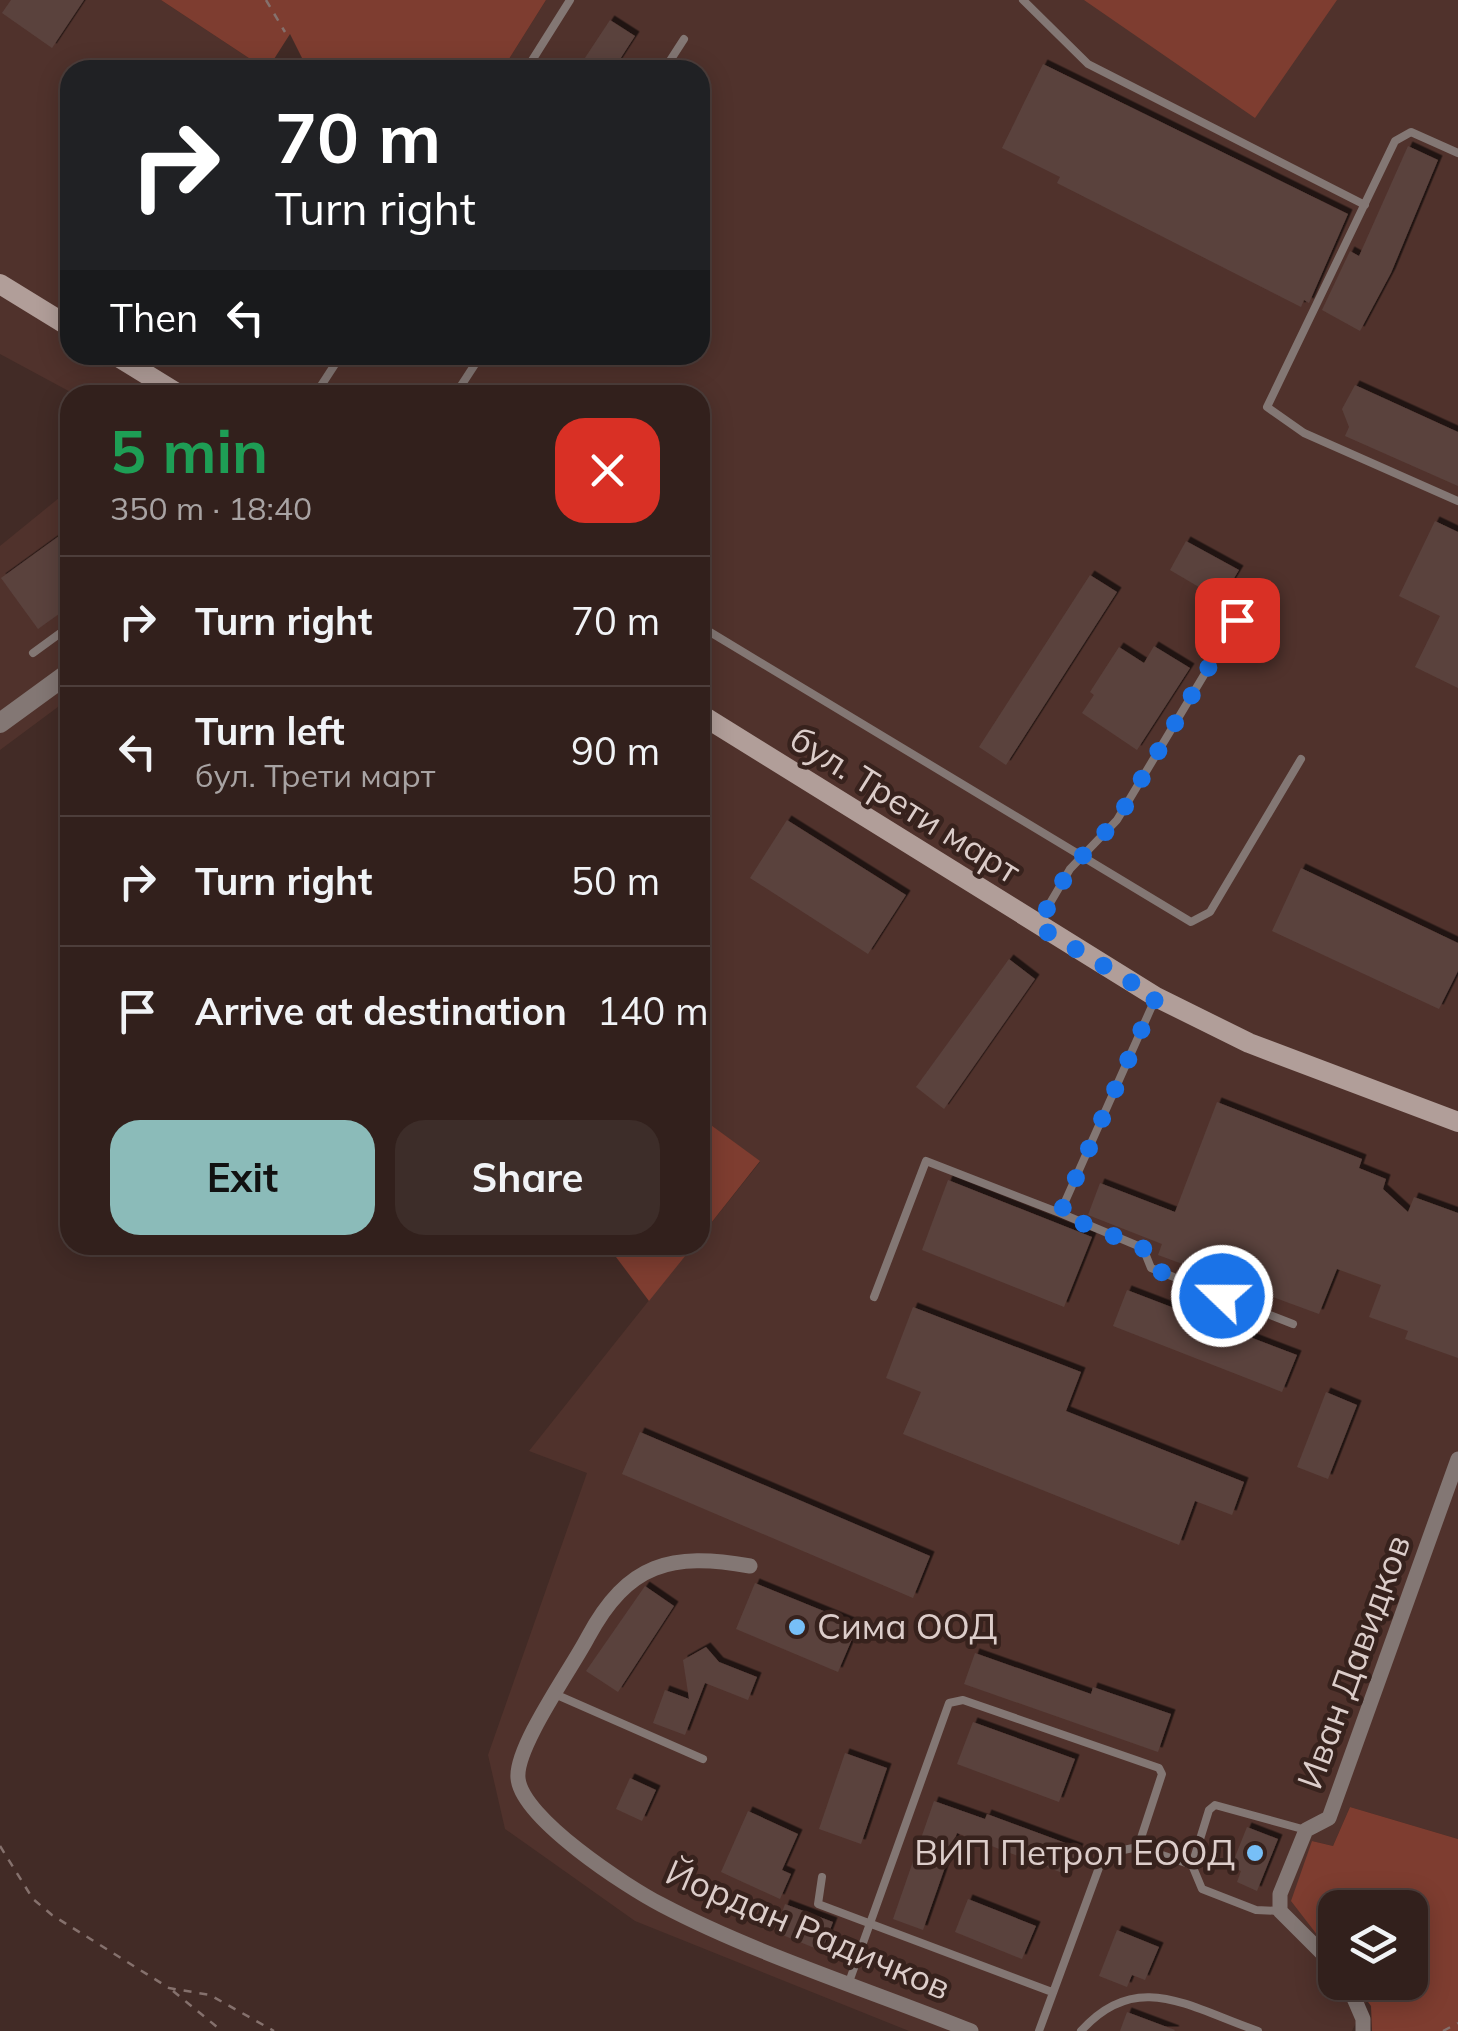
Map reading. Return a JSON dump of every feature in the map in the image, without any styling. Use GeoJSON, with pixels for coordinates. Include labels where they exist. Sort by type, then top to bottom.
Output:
{"type":"FeatureCollection","features":[{"type":"Feature","properties":{"kind":"main road"},"geometry":{"type":"LineString","coordinates":[[0,284],[60,321]]}},
{"type":"Feature","properties":{"kind":"main road"},"geometry":{"type":"LineString","coordinates":[[132,365],[164,385]]}},
{"type":"Feature","properties":{"kind":"main road","name":"бул. Трети март"},"geometry":{"type":"LineString","coordinates":[[710,727],[1156,997],[1248,1043],[1458,1122]]}},
{"type":"Feature","properties":{"kind":"street"},"geometry":{"type":"LineString","coordinates":[[0,722],[60,679]]}},
{"type":"Feature","properties":{"kind":"street","name":"Иван Давидков"},"geometry":{"type":"LineString","coordinates":[[1280,1912],[1280,1894],[1306,1830],[1329,1818],[1458,1459]]}},
{"type":"Feature","properties":{"kind":"street"},"geometry":{"type":"LineString","coordinates":[[556,1696],[607,1602],[633,1579],[686,1559],[750,1566]]}},
{"type":"Feature","properties":{"kind":"street","name":"Йордан Радичков"},"geometry":{"type":"LineString","coordinates":[[556,1696],[518,1772],[530,1806],[592,1859],[662,1905],[970,2031]]}},
{"type":"Feature","properties":{"kind":"street"},"geometry":{"type":"LineString","coordinates":[[1280,1912],[1318,1949]]}},
{"type":"Feature","properties":{"kind":"street"},"geometry":{"type":"LineString","coordinates":[[1355,2000],[1363,2019],[1362,2031]]}},
{"type":"Feature","properties":{"kind":"lane"},"geometry":{"type":"LineString","coordinates":[[532,60],[570,0]]}},
{"type":"Feature","properties":{"kind":"lane"},"geometry":{"type":"LineString","coordinates":[[1023,0],[1088,64],[1366,205]]}},
{"type":"Feature","properties":{"kind":"lane"},"geometry":{"type":"LineString","coordinates":[[670,60],[684,39]]}},
{"type":"Feature","properties":{"kind":"lane"},"geometry":{"type":"LineString","coordinates":[[1458,153],[1411,132],[1398,136],[1267,407],[1304,433],[1458,501]]}},
{"type":"Feature","properties":{"kind":"lane"},"geometry":{"type":"LineString","coordinates":[[1037,926],[1079,856],[1117,820],[1237,620]]}},
{"type":"Feature","properties":{"kind":"lane"},"geometry":{"type":"LineString","coordinates":[[710,632],[1190,922],[1200,920],[1218,899],[1301,760]]}},
{"type":"Feature","properties":{"kind":"lane"},"geometry":{"type":"LineString","coordinates":[[32,653],[60,633]]}},
{"type":"Feature","properties":{"kind":"lane"},"geometry":{"type":"LineString","coordinates":[[1060,1214],[1156,997]]}},
{"type":"Feature","properties":{"kind":"lane"},"geometry":{"type":"LineString","coordinates":[[874,1297],[926,1161],[1143,1248],[1151,1268],[1293,1324]]}},
{"type":"Feature","properties":{"kind":"lane"},"geometry":{"type":"LineString","coordinates":[[556,1696],[703,1758]]}},
{"type":"Feature","properties":{"kind":"lane"},"geometry":{"type":"LineString","coordinates":[[849,1982],[944,1708],[956,1700],[1159,1768],[1162,1774],[1138,1848]]}},
{"type":"Feature","properties":{"kind":"lane"},"geometry":{"type":"LineString","coordinates":[[1280,1912],[1256,1910],[1202,1889],[1192,1865],[1209,1810],[1215,1805],[1306,1830]]}},
{"type":"Feature","properties":{"kind":"lane"},"geometry":{"type":"LineString","coordinates":[[1039,2031],[1099,1859],[1110,1851],[1138,1848],[1192,1865]]}},
{"type":"Feature","properties":{"kind":"lane"},"geometry":{"type":"LineString","coordinates":[[822,1877],[817,1903],[1052,1992]]}},
{"type":"Feature","properties":{"kind":"lane"},"geometry":{"type":"LineString","coordinates":[[1080,2031],[1101,2008],[1132,1994],[1158,1997],[1258,2031]]}},
{"type":"Feature","properties":{"kind":"path"},"geometry":{"type":"LineString","coordinates":[[266,0],[285,32]]}},
{"type":"Feature","properties":{"kind":"path"},"geometry":{"type":"LineString","coordinates":[[0,1846],[33,1899],[169,1988],[222,2031]]}},
{"type":"Feature","properties":{"kind":"path"},"geometry":{"type":"LineString","coordinates":[[169,1988],[210,1995],[274,2031]]}},
{"type":"Feature","properties":{"kind":"path"},"geometry":{"type":"LineString","coordinates":[[1443,2031],[1458,2022]]}},
{"type":"Feature","properties":{"kind":"shaded area"},"geometry":{"type":"Polygon","coordinates":[[[0,0],[161,0],[252,60],[60,60],[60,365],[710,365],[710,60],[508,60],[546,0],[1458,0],[1458,1839],[1350,1807],[1333,1846],[1312,1841],[1322,1890],[1318,1890],[1318,2000],[1367,2000],[1352,2031],[909,2031],[635,1921],[505,1829],[488,1755],[587,1473],[529,1451],[685,1255],[710,1255],[710,1224],[760,1162],[710,1124],[710,385],[60,386],[0,354],[0,0]]]}},
{"type":"Feature","properties":{"kind":"shaded area"},"geometry":{"type":"Polygon","coordinates":[[[161,0],[546,0],[508,60],[303,60],[290,34],[273,60],[252,60],[161,0]]]}},
{"type":"Feature","properties":{"kind":"shaded area"},"geometry":{"type":"Polygon","coordinates":[[[1084,0],[1337,0],[1255,118],[1084,0]]]}},
{"type":"Feature","properties":{"kind":"shaded area"},"geometry":{"type":"Polygon","coordinates":[[[60,497],[60,705],[0,750],[0,546],[60,497]]]}},
{"type":"Feature","properties":{"kind":"shaded area"},"geometry":{"type":"Polygon","coordinates":[[[710,1124],[760,1161],[710,1224],[710,1124]]]}},
{"type":"Feature","properties":{"kind":"shaded area"},"geometry":{"type":"Polygon","coordinates":[[[614,1255],[686,1255],[649,1301],[614,1255]]]}},
{"type":"Feature","properties":{"kind":"shaded area"},"geometry":{"type":"Polygon","coordinates":[[[1350,1807],[1458,1839],[1458,2031],[1372,2031],[1371,2006],[1367,2000],[1428,2000],[1428,1890],[1318,1890],[1318,1936],[1291,1901],[1312,1841],[1333,1846],[1350,1807]]]}},
{"type":"Feature","properties":{"kind":"building"},"geometry":{"type":"Polygon","coordinates":[[[11,0],[84,0],[52,48],[2,13],[11,0]]]}},
{"type":"Feature","properties":{"kind":"building"},"geometry":{"type":"Polygon","coordinates":[[[610,20],[635,36],[619,60],[584,60],[610,20]]]}},
{"type":"Feature","properties":{"kind":"building"},"geometry":{"type":"Polygon","coordinates":[[[1043,64],[1348,214],[1309,303],[1304,300],[1301,307],[1057,183],[1060,177],[1002,148],[1043,64]]]}},
{"type":"Feature","properties":{"kind":"building"},"geometry":{"type":"Polygon","coordinates":[[[1408,146],[1438,160],[1391,273],[1360,331],[1322,310],[1350,251],[1359,256],[1408,146]]]}},
{"type":"Feature","properties":{"kind":"building"},"geometry":{"type":"Polygon","coordinates":[[[1355,385],[1458,432],[1458,486],[1345,436],[1349,427],[1342,409],[1355,385]]]}},
{"type":"Feature","properties":{"kind":"building"},"geometry":{"type":"Polygon","coordinates":[[[1435,521],[1458,532],[1458,688],[1415,667],[1440,616],[1399,596],[1435,521]]]}},
{"type":"Feature","properties":{"kind":"building"},"geometry":{"type":"Polygon","coordinates":[[[60,535],[60,613],[38,629],[1,578],[60,535]]]}},
{"type":"Feature","properties":{"kind":"building"},"geometry":{"type":"Polygon","coordinates":[[[1186,541],[1239,570],[1221,600],[1170,570],[1186,541]]]}},
{"type":"Feature","properties":{"kind":"building"},"geometry":{"type":"Polygon","coordinates":[[[1090,575],[1117,592],[1006,765],[979,747],[1090,575]]]}},
{"type":"Feature","properties":{"kind":"building"},"geometry":{"type":"Polygon","coordinates":[[[1154,646],[1190,668],[1137,750],[1082,713],[1094,695],[1090,692],[1119,647],[1144,663],[1154,646]]]}},
{"type":"Feature","properties":{"kind":"building"},"geometry":{"type":"Polygon","coordinates":[[[787,820],[906,895],[868,954],[750,878],[787,820]]]}},
{"type":"Feature","properties":{"kind":"building"},"geometry":{"type":"Polygon","coordinates":[[[1301,868],[1458,943],[1458,971],[1439,1009],[1272,931],[1301,868]]]}},
{"type":"Feature","properties":{"kind":"building"},"geometry":{"type":"Polygon","coordinates":[[[1009,959],[1035,979],[944,1109],[916,1087],[1009,959]]]}},
{"type":"Feature","properties":{"kind":"building"},"geometry":{"type":"Polygon","coordinates":[[[1217,1102],[1362,1159],[1359,1168],[1386,1179],[1383,1189],[1408,1212],[1414,1197],[1458,1213],[1458,1358],[1405,1339],[1408,1331],[1369,1317],[1381,1285],[1337,1269],[1319,1314],[1158,1255],[1162,1244],[1088,1215],[1100,1183],[1175,1212],[1217,1102]]]}},
{"type":"Feature","properties":{"kind":"building"},"geometry":{"type":"Polygon","coordinates":[[[948,1180],[1092,1237],[1064,1307],[922,1250],[948,1180]]]}},
{"type":"Feature","properties":{"kind":"building"},"geometry":{"type":"Polygon","coordinates":[[[1127,1290],[1297,1355],[1282,1392],[1113,1326],[1127,1290]]]}},
{"type":"Feature","properties":{"kind":"building"},"geometry":{"type":"Polygon","coordinates":[[[913,1307],[1081,1372],[1066,1411],[1244,1482],[1232,1515],[1195,1501],[1179,1545],[903,1434],[921,1392],[886,1378],[913,1307]]]}},
{"type":"Feature","properties":{"kind":"building"},"geometry":{"type":"Polygon","coordinates":[[[1326,1392],[1357,1405],[1328,1479],[1297,1467],[1326,1392]]]}},
{"type":"Feature","properties":{"kind":"building"},"geometry":{"type":"Polygon","coordinates":[[[640,1432],[930,1556],[913,1598],[622,1474],[640,1432]]]}},
{"type":"Feature","properties":{"kind":"building","name":"Сима ООД"},"geometry":{"type":"Polygon","coordinates":[[[755,1583],[858,1625],[838,1672],[736,1629],[755,1583]]]}},
{"type":"Feature","properties":{"kind":"building"},"geometry":{"type":"Polygon","coordinates":[[[645,1586],[674,1606],[618,1692],[586,1671],[645,1586]]]}},
{"type":"Feature","properties":{"kind":"building"},"geometry":{"type":"Polygon","coordinates":[[[706,1647],[719,1662],[757,1677],[748,1700],[705,1683],[685,1735],[653,1723],[665,1690],[689,1699],[683,1660],[706,1647]]]}},
{"type":"Feature","properties":{"kind":"building"},"geometry":{"type":"Polygon","coordinates":[[[975,1653],[1091,1694],[1093,1687],[1171,1714],[1158,1752],[964,1684],[975,1653]]]}},
{"type":"Feature","properties":{"kind":"building"},"geometry":{"type":"Polygon","coordinates":[[[973,1722],[1075,1759],[1059,1802],[957,1764],[973,1722]]]}},
{"type":"Feature","properties":{"kind":"building"},"geometry":{"type":"Polygon","coordinates":[[[845,1753],[887,1768],[861,1844],[819,1829],[845,1753]]]}},
{"type":"Feature","properties":{"kind":"building"},"geometry":{"type":"Polygon","coordinates":[[[630,1778],[656,1790],[642,1821],[616,1809],[630,1778]]]}},
{"type":"Feature","properties":{"kind":"building"},"geometry":{"type":"Polygon","coordinates":[[[934,1801],[985,1819],[987,1814],[1079,1848],[1068,1875],[957,1833],[923,1930],[893,1919],[934,1801]]]}},
{"type":"Feature","properties":{"kind":"building"},"geometry":{"type":"Polygon","coordinates":[[[748,1811],[798,1834],[782,1870],[791,1874],[780,1899],[721,1872],[748,1811]]]}},
{"type":"Feature","properties":{"kind":"building","name":"ВИП Петрол ЕООД"},"geometry":{"type":"Polygon","coordinates":[[[1247,1827],[1278,1839],[1257,1891],[1237,1882],[1241,1871],[1231,1867],[1247,1827]]]}},
{"type":"Feature","properties":{"kind":"building"},"geometry":{"type":"Polygon","coordinates":[[[968,1899],[1036,1926],[1022,1959],[955,1932],[968,1899]]]}},
{"type":"Feature","properties":{"kind":"building"},"geometry":{"type":"Polygon","coordinates":[[[785,1904],[833,1922],[822,1951],[775,1932],[785,1904]]]}},
{"type":"Feature","properties":{"kind":"building"},"geometry":{"type":"Polygon","coordinates":[[[1117,1930],[1159,1947],[1145,1980],[1132,1975],[1127,1987],[1099,1976],[1117,1930]]]}},
{"type":"Feature","properties":{"kind":"building"},"geometry":{"type":"Polygon","coordinates":[[[1127,2012],[1175,2030],[1120,2031],[1127,2012]]]}},
{"type":"Feature","properties":{"kind":"place","name":"Сима ООД"},"geometry":{"type":"Point","coordinates":[797,1627]}},
{"type":"Feature","properties":{"kind":"place","name":"ВИП Петрол ЕООД"},"geometry":{"type":"Point","coordinates":[1255,1853]}},
{"type":"Feature","properties":{"kind":"route"},"geometry":{"type":"LineString","coordinates":[[1222,1296],[1151,1268],[1143,1248],[1060,1214],[1156,997],[1037,926],[1079,856],[1107,834],[1117,820],[1237,620]]}}]}
